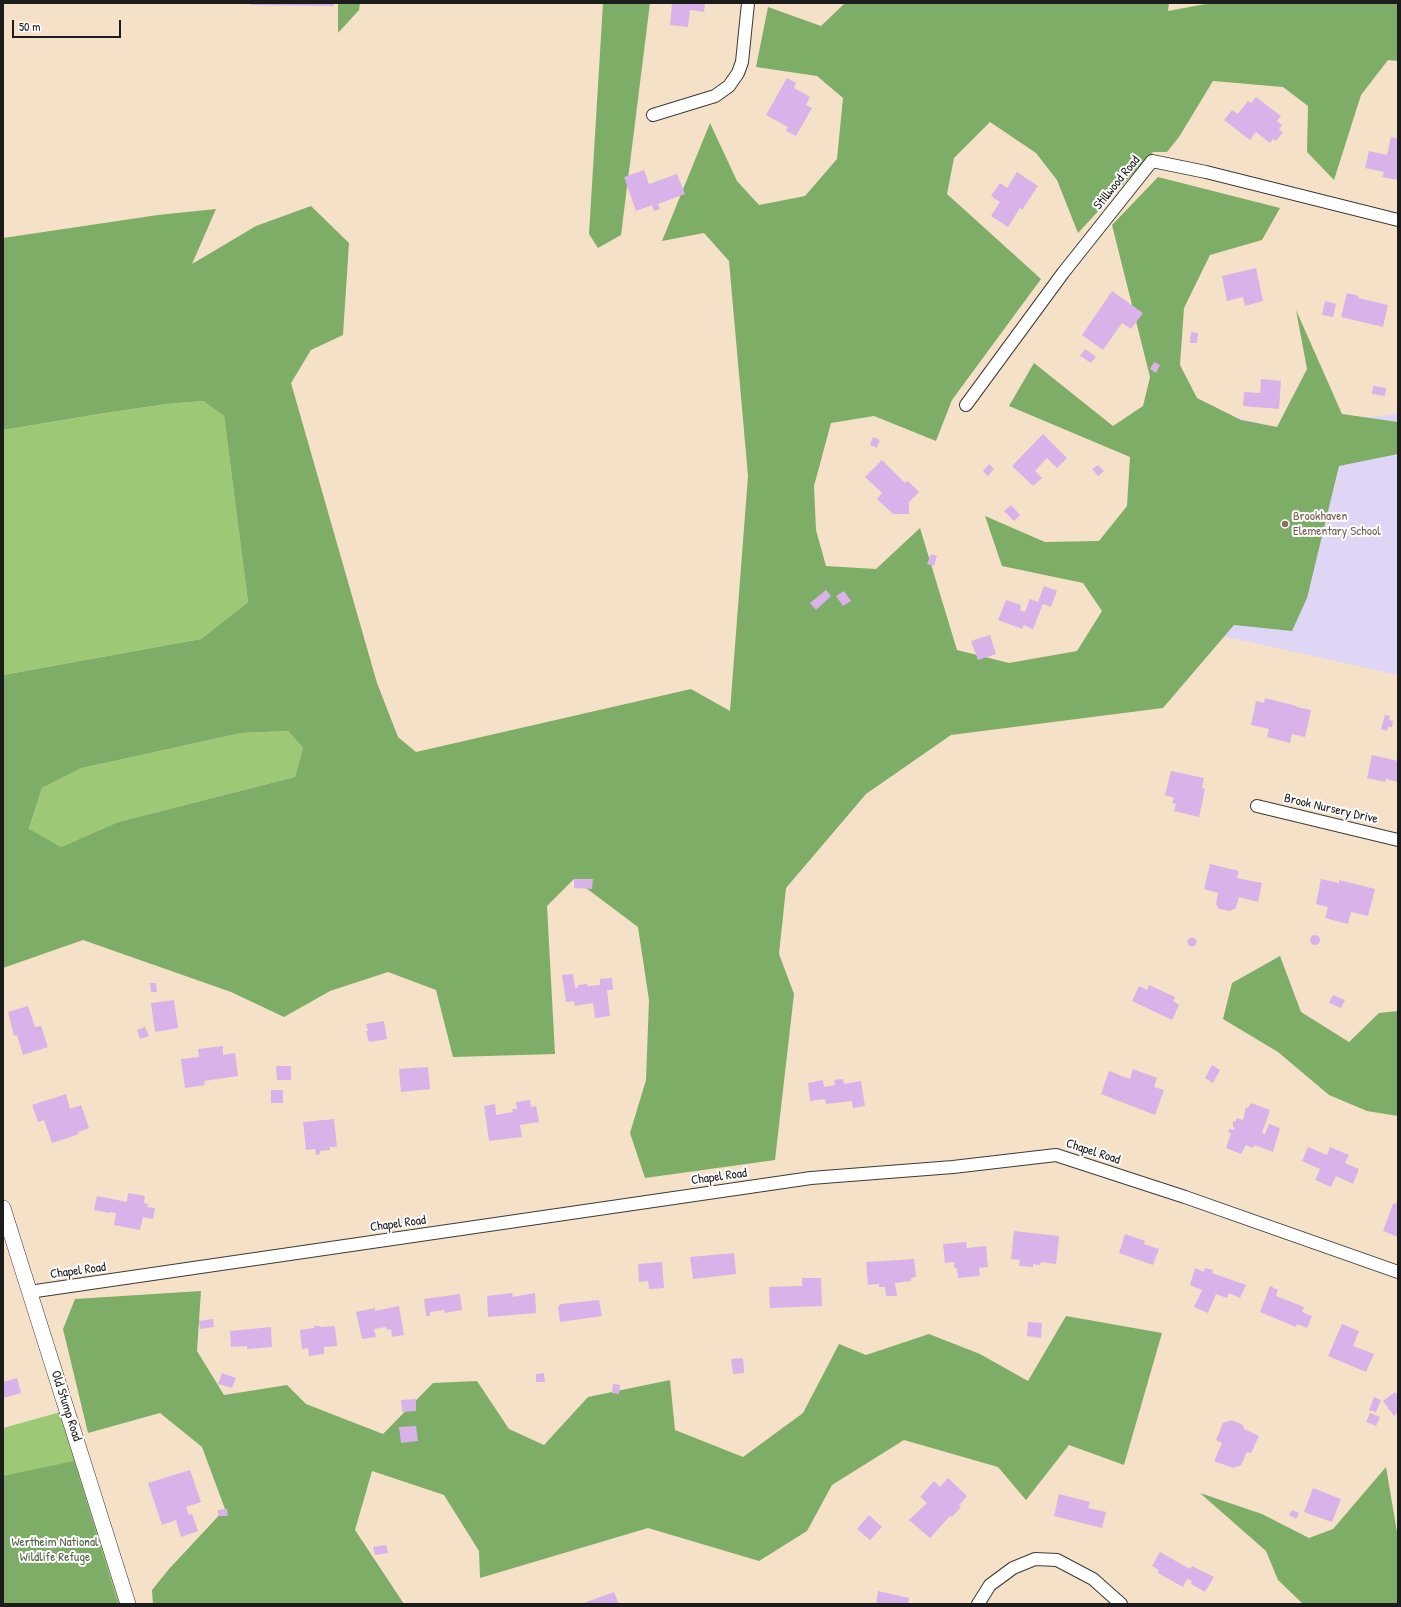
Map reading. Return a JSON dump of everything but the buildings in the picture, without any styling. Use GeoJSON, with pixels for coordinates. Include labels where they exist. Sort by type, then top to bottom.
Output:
{"type":"FeatureCollection","features":[{"type":"Feature","properties":{"kind":"street"},"geometry":{"type":"LineString","coordinates":[[653,115],[715,96],[729,86],[738,73],[742,62],[748,3]]}},
{"type":"Feature","properties":{"kind":"street","name":"Stillwood Road"},"geometry":{"type":"LineString","coordinates":[[966,404],[1063,273],[1152,161],[1206,172],[1398,220]]}},
{"type":"Feature","properties":{"kind":"street","name":"Brook Nursery Drive"},"geometry":{"type":"LineString","coordinates":[[1257,806],[1398,840]]}},
{"type":"Feature","properties":{"kind":"street","name":"Chapel Road"},"geometry":{"type":"LineString","coordinates":[[29,1292],[811,1178],[952,1167],[1056,1155],[1185,1197],[1398,1272]]}},
{"type":"Feature","properties":{"kind":"street","name":"Old Stump Road"},"geometry":{"type":"LineString","coordinates":[[3,1208],[128,1604]]}},
{"type":"Feature","properties":{"kind":"street"},"geometry":{"type":"LineString","coordinates":[[978,1604],[990,1585],[1013,1568],[1034,1559],[1057,1560],[1093,1579],[1121,1604]]}},
{"type":"Feature","properties":{"kind":"shaded area","name":"Brookhaven Elementary School"},"geometry":{"type":"Polygon","coordinates":[[[1191,407],[1277,427],[1398,414],[1398,675],[1155,621],[1191,407]]]}},
{"type":"Feature","properties":{"kind":"green space"},"geometry":{"type":"Polygon","coordinates":[[[338,3],[360,3],[359,10],[338,33],[338,3]]]}},
{"type":"Feature","properties":{"kind":"green space"},"geometry":{"type":"Polygon","coordinates":[[[603,3],[650,3],[621,235],[598,248],[589,234],[603,3]]]}},
{"type":"Feature","properties":{"kind":"green space"},"geometry":{"type":"Polygon","coordinates":[[[845,3],[1169,3],[1168,11],[1211,3],[1398,3],[1398,61],[1388,60],[1361,95],[1334,180],[1307,152],[1308,106],[1283,87],[1213,81],[1179,137],[1167,152],[1153,152],[1078,233],[1057,180],[1036,153],[990,122],[954,158],[947,194],[1041,279],[952,400],[936,441],[874,416],[831,423],[814,486],[816,530],[826,566],[876,569],[920,528],[957,650],[1009,663],[1077,651],[1102,611],[1083,583],[1002,566],[985,516],[1045,542],[1099,541],[1127,506],[1130,457],[1009,406],[1034,363],[1113,426],[1143,406],[1150,377],[1112,225],[1158,177],[1280,208],[1262,240],[1210,255],[1184,308],[1180,365],[1197,398],[1241,420],[1277,427],[1307,369],[1296,310],[1342,414],[1398,422],[1398,454],[1339,466],[1307,598],[1292,631],[1234,625],[1163,708],[951,735],[866,794],[786,888],[779,954],[794,994],[775,1160],[645,1178],[630,1133],[646,1080],[649,1000],[638,927],[574,879],[547,906],[555,1054],[453,1057],[436,990],[388,972],[330,991],[284,1017],[231,992],[83,940],[3,968],[3,675],[201,639],[248,602],[224,416],[203,401],[167,404],[3,430],[3,238],[158,215],[216,209],[192,264],[256,226],[311,206],[349,243],[343,335],[311,350],[291,383],[377,683],[398,737],[416,752],[691,689],[730,711],[748,476],[729,261],[704,233],[662,241],[710,123],[737,181],[759,205],[805,196],[837,159],[843,98],[817,76],[756,67],[768,7],[821,26],[845,3]],[[288,731],[241,733],[82,768],[42,788],[29,829],[61,847],[118,822],[295,777],[303,748],[288,731]]]}},
{"type":"Feature","properties":{"kind":"green space"},"geometry":{"type":"Polygon","coordinates":[[[203,401],[224,416],[248,602],[201,639],[3,675],[3,430],[167,404],[203,401]]]}},
{"type":"Feature","properties":{"kind":"green space"},"geometry":{"type":"Polygon","coordinates":[[[288,731],[303,748],[295,777],[118,822],[61,847],[29,830],[42,788],[82,768],[241,733],[288,731]]]}},
{"type":"Feature","properties":{"kind":"green space"},"geometry":{"type":"Polygon","coordinates":[[[1280,956],[1301,1012],[1349,1042],[1379,1013],[1398,1011],[1398,1116],[1367,1111],[1329,1095],[1278,1052],[1223,1019],[1232,983],[1280,956]]]}},
{"type":"Feature","properties":{"kind":"green space"},"geometry":{"type":"Polygon","coordinates":[[[201,1291],[197,1351],[224,1395],[287,1385],[306,1404],[383,1434],[433,1383],[477,1381],[509,1429],[544,1445],[588,1397],[670,1380],[675,1430],[743,1457],[803,1413],[839,1344],[866,1355],[929,1334],[980,1354],[1028,1381],[1066,1316],[1162,1333],[1124,1465],[1069,1445],[1026,1500],[998,1467],[904,1440],[832,1485],[807,1531],[759,1561],[648,1528],[480,1578],[479,1551],[444,1495],[372,1471],[355,1530],[404,1604],[153,1604],[152,1590],[169,1569],[225,1509],[202,1447],[160,1413],[88,1433],[63,1329],[75,1299],[201,1291]]]}},
{"type":"Feature","properties":{"kind":"green space","name":"Wertheim National Wildlife Refuge"},"geometry":{"type":"Polygon","coordinates":[[[64,1411],[126,1604],[3,1604],[3,1428],[64,1411]]]}},
{"type":"Feature","properties":{"kind":"green space","name":"Wertheim National Wildlife Refuge"},"geometry":{"type":"Polygon","coordinates":[[[74,1461],[118,1604],[3,1604],[3,1476],[74,1461]]]}},
{"type":"Feature","properties":{"kind":"green space"},"geometry":{"type":"Polygon","coordinates":[[[1386,1467],[1398,1538],[1398,1604],[1303,1604],[1278,1580],[1266,1551],[1200,1493],[1262,1514],[1309,1538],[1333,1529],[1386,1467]]]}},
{"type":"Feature","properties":{"kind":"place","name":"Brookhaven Elementary School"},"geometry":{"type":"Point","coordinates":[1285,524]}}]}
